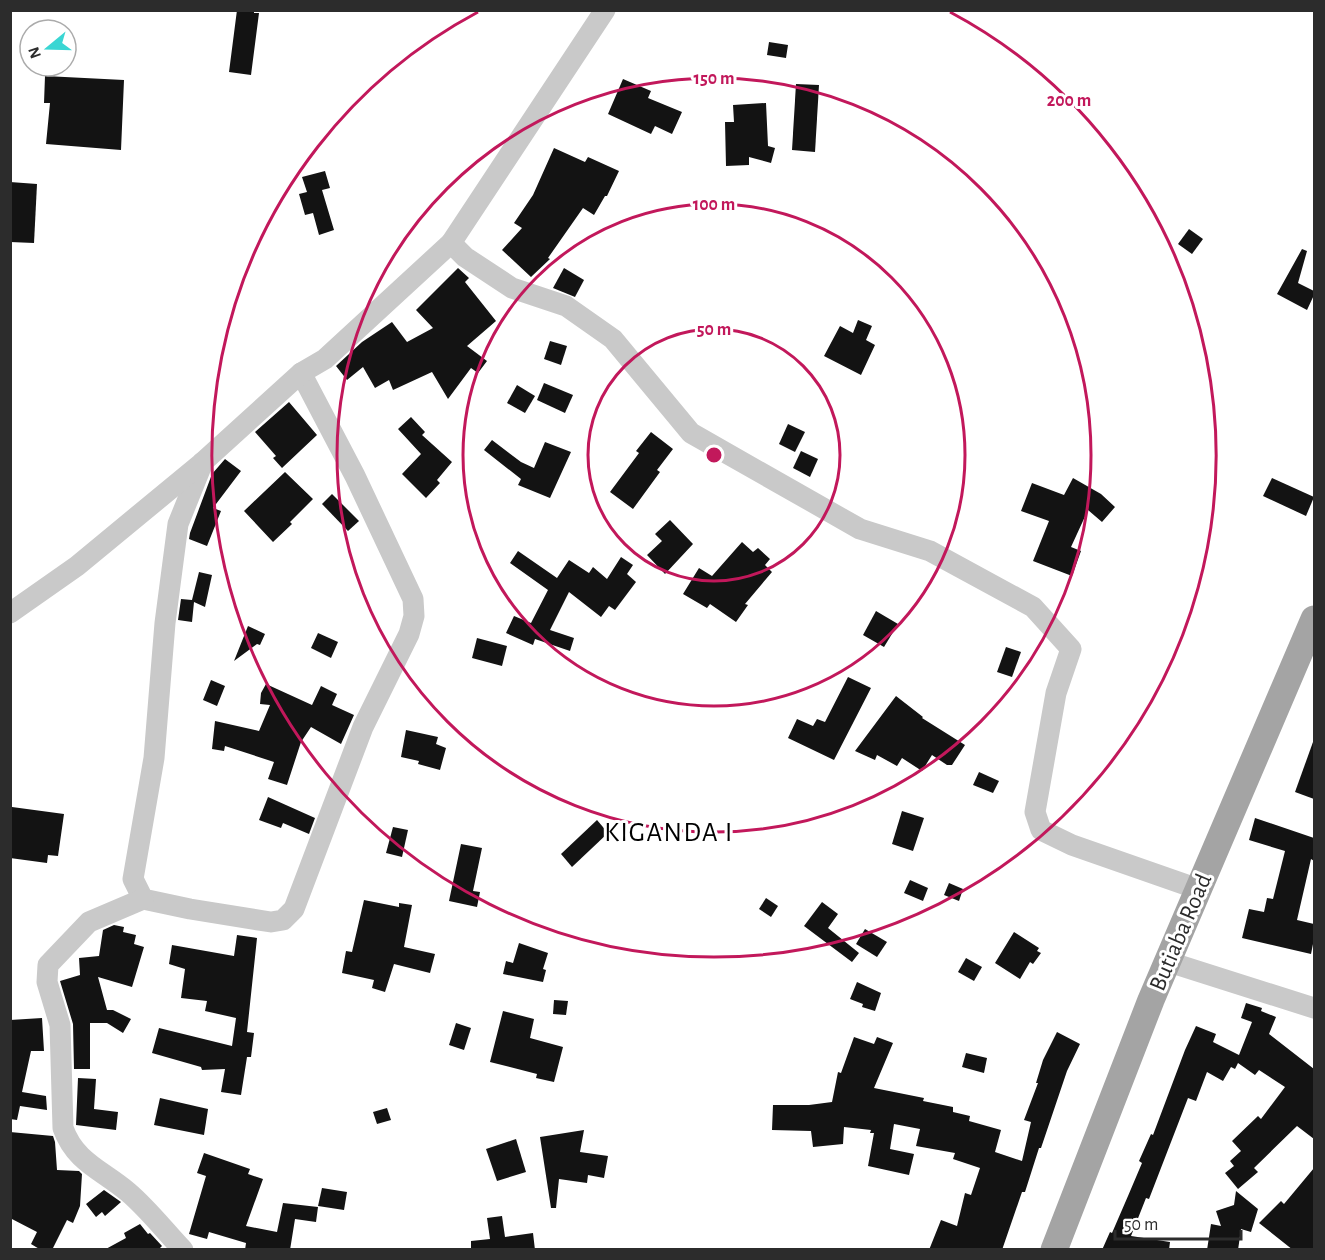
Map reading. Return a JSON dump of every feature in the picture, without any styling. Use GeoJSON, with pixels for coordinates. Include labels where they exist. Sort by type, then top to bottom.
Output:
{"type":"FeatureCollection","features":[{"type":"Feature","properties":{"kind":"main road","name":"Butiaba Road"},"geometry":{"type":"LineString","coordinates":[[1054,1250],[1151,1000],[1314,619]]}},
{"type":"Feature","properties":{"kind":"street"},"geometry":{"type":"LineString","coordinates":[[10,613],[77,566],[203,462],[301,373],[325,359],[451,243],[605,10]]}},
{"type":"Feature","properties":{"kind":"street"},"geometry":{"type":"LineString","coordinates":[[451,243],[465,257],[512,288],[566,306],[613,339],[691,433],[860,529],[930,551],[1033,607],[1071,650],[1056,693],[1035,812],[1041,830],[1071,845],[1198,890]]}},
{"type":"Feature","properties":{"kind":"street"},"geometry":{"type":"LineString","coordinates":[[183,1250],[129,1193],[77,1155],[68,1143],[63,1128],[60,1025],[47,982],[48,965],[89,922],[143,899],[272,922],[283,920],[294,909],[363,727],[409,634],[414,616],[412,599],[355,476],[301,373]]}},
{"type":"Feature","properties":{"kind":"street"},"geometry":{"type":"LineString","coordinates":[[143,899],[133,879],[154,758],[165,623],[178,524],[203,462]]}},
{"type":"Feature","properties":{"kind":"street"},"geometry":{"type":"LineString","coordinates":[[1169,962],[1314,1008]]}},
{"type":"Feature","properties":{"kind":"building"},"geometry":{"type":"Polygon","coordinates":[[[237,10],[254,10],[254,13],[259,13],[251,75],[229,72],[237,10]]]}},
{"type":"Feature","properties":{"kind":"building"},"geometry":{"type":"Polygon","coordinates":[[[769,42],[788,45],[786,58],[767,55],[769,42]]]}},
{"type":"Feature","properties":{"kind":"building"},"geometry":{"type":"Polygon","coordinates":[[[45,78],[124,80],[121,150],[46,144],[50,103],[44,103],[45,78]]]}},
{"type":"Feature","properties":{"kind":"building"},"geometry":{"type":"Polygon","coordinates":[[[623,79],[651,91],[648,98],[682,112],[672,134],[655,126],[651,134],[608,114],[623,79]]]}},
{"type":"Feature","properties":{"kind":"building"},"geometry":{"type":"Polygon","coordinates":[[[796,84],[819,85],[815,152],[792,150],[796,84]]]}},
{"type":"Feature","properties":{"kind":"building"},"geometry":{"type":"Polygon","coordinates":[[[766,103],[768,146],[775,148],[771,163],[749,157],[749,165],[726,166],[725,122],[734,122],[733,105],[766,103]]]}},
{"type":"Feature","properties":{"kind":"building"},"geometry":{"type":"Polygon","coordinates":[[[554,148],[585,162],[588,157],[619,171],[607,196],[594,215],[583,208],[548,258],[550,259],[531,277],[502,250],[522,228],[514,223],[533,195],[554,148]]]}},
{"type":"Feature","properties":{"kind":"building"},"geometry":{"type":"Polygon","coordinates":[[[325,171],[330,188],[322,190],[334,230],[319,235],[313,213],[305,215],[299,194],[307,192],[302,177],[325,171]]]}},
{"type":"Feature","properties":{"kind":"building"},"geometry":{"type":"Polygon","coordinates":[[[10,182],[37,184],[34,243],[10,242],[10,182]]]}},
{"type":"Feature","properties":{"kind":"building"},"geometry":{"type":"Polygon","coordinates":[[[1189,229],[1203,239],[1192,254],[1178,244],[1189,229]]]}},
{"type":"Feature","properties":{"kind":"building"},"geometry":{"type":"Polygon","coordinates":[[[1302,249],[1307,251],[1298,283],[1314,291],[1307,310],[1277,294],[1302,249]]]}},
{"type":"Feature","properties":{"kind":"building"},"geometry":{"type":"Polygon","coordinates":[[[458,268],[469,278],[465,282],[496,321],[467,346],[487,361],[478,373],[471,368],[448,399],[432,372],[393,390],[389,380],[375,388],[363,367],[347,380],[336,366],[362,342],[392,322],[407,342],[433,328],[416,310],[458,268]]]}},
{"type":"Feature","properties":{"kind":"building"},"geometry":{"type":"Polygon","coordinates":[[[564,268],[584,280],[575,297],[553,288],[564,268]]]}},
{"type":"Feature","properties":{"kind":"building"},"geometry":{"type":"Polygon","coordinates":[[[858,320],[872,326],[866,340],[875,345],[861,375],[824,356],[840,326],[853,333],[858,320]]]}},
{"type":"Feature","properties":{"kind":"building"},"geometry":{"type":"Polygon","coordinates":[[[550,341],[567,346],[561,365],[544,359],[550,341]]]}},
{"type":"Feature","properties":{"kind":"building"},"geometry":{"type":"Polygon","coordinates":[[[544,383],[573,395],[565,413],[537,400],[544,383]]]}},
{"type":"Feature","properties":{"kind":"building"},"geometry":{"type":"Polygon","coordinates":[[[517,385],[535,396],[525,413],[507,403],[517,385]]]}},
{"type":"Feature","properties":{"kind":"building"},"geometry":{"type":"Polygon","coordinates":[[[289,402],[317,435],[282,468],[273,458],[276,456],[255,432],[289,402]]]}},
{"type":"Feature","properties":{"kind":"building"},"geometry":{"type":"Polygon","coordinates":[[[411,417],[425,432],[422,435],[452,462],[437,480],[440,483],[426,498],[402,474],[421,454],[398,429],[411,417]]]}},
{"type":"Feature","properties":{"kind":"building"},"geometry":{"type":"Polygon","coordinates":[[[788,424],[805,432],[795,452],[779,444],[788,424]]]}},
{"type":"Feature","properties":{"kind":"building"},"geometry":{"type":"Polygon","coordinates":[[[651,432],[673,449],[657,470],[660,472],[633,509],[610,492],[639,453],[636,451],[651,432]]]}},
{"type":"Feature","properties":{"kind":"building"},"geometry":{"type":"Polygon","coordinates":[[[492,440],[521,462],[534,468],[545,442],[571,452],[550,498],[518,485],[521,479],[484,450],[492,440]]]}},
{"type":"Feature","properties":{"kind":"building"},"geometry":{"type":"Polygon","coordinates":[[[801,451],[818,459],[810,477],[793,468],[801,451]]]}},
{"type":"Feature","properties":{"kind":"building"},"geometry":{"type":"Polygon","coordinates":[[[225,459],[241,471],[213,508],[221,511],[207,546],[189,539],[190,533],[212,474],[225,459]]]}},
{"type":"Feature","properties":{"kind":"building"},"geometry":{"type":"Polygon","coordinates":[[[285,472],[313,499],[273,542],[244,511],[285,472]]]}},
{"type":"Feature","properties":{"kind":"building"},"geometry":{"type":"Polygon","coordinates":[[[1073,478],[1101,494],[1115,507],[1102,522],[1088,510],[1071,547],[1081,551],[1072,576],[1033,561],[1049,521],[1021,511],[1032,483],[1064,495],[1073,478]]]}},
{"type":"Feature","properties":{"kind":"building"},"geometry":{"type":"Polygon","coordinates":[[[1272,478],[1314,497],[1306,516],[1263,496],[1272,478]]]}},
{"type":"Feature","properties":{"kind":"building"},"geometry":{"type":"Polygon","coordinates":[[[332,494],[359,521],[348,531],[322,504],[332,494]]]}},
{"type":"Feature","properties":{"kind":"building"},"geometry":{"type":"Polygon","coordinates":[[[670,520],[693,544],[665,574],[647,555],[662,541],[655,534],[670,520]]]}},
{"type":"Feature","properties":{"kind":"building"},"geometry":{"type":"Polygon","coordinates":[[[742,542],[753,552],[758,548],[770,559],[765,565],[772,572],[745,604],[748,605],[736,622],[710,604],[707,608],[683,594],[699,568],[712,576],[742,542]]]}},
{"type":"Feature","properties":{"kind":"building"},"geometry":{"type":"Polygon","coordinates":[[[518,551],[557,578],[569,560],[589,573],[593,567],[607,579],[621,557],[633,565],[627,574],[636,582],[615,610],[609,606],[601,617],[569,592],[550,630],[574,638],[570,651],[535,639],[533,645],[506,633],[514,616],[531,623],[548,590],[510,563],[518,551]]]}},
{"type":"Feature","properties":{"kind":"building"},"geometry":{"type":"Polygon","coordinates":[[[199,572],[212,575],[205,607],[194,602],[192,622],[178,620],[181,599],[192,600],[199,572]]]}},
{"type":"Feature","properties":{"kind":"building"},"geometry":{"type":"Polygon","coordinates":[[[876,611],[898,624],[884,647],[863,635],[876,611]]]}},
{"type":"Feature","properties":{"kind":"building"},"geometry":{"type":"Polygon","coordinates":[[[248,626],[265,634],[260,645],[257,644],[234,661],[248,626]]]}},
{"type":"Feature","properties":{"kind":"building"},"geometry":{"type":"Polygon","coordinates":[[[318,633],[338,642],[331,658],[311,648],[318,633]]]}},
{"type":"Feature","properties":{"kind":"building"},"geometry":{"type":"Polygon","coordinates":[[[477,638],[507,646],[502,666],[472,658],[477,638]]]}},
{"type":"Feature","properties":{"kind":"building"},"geometry":{"type":"Polygon","coordinates":[[[1006,647],[1021,652],[1012,677],[997,672],[1006,647]]]}},
{"type":"Feature","properties":{"kind":"building"},"geometry":{"type":"Polygon","coordinates":[[[848,677],[871,688],[834,760],[788,738],[797,719],[813,726],[817,719],[825,722],[848,677]]]}},
{"type":"Feature","properties":{"kind":"building"},"geometry":{"type":"Polygon","coordinates":[[[211,680],[225,686],[217,706],[203,700],[211,680]]]}},
{"type":"Feature","properties":{"kind":"building"},"geometry":{"type":"Polygon","coordinates":[[[266,684],[312,705],[321,686],[337,694],[332,705],[354,715],[341,744],[311,727],[301,742],[287,785],[268,779],[274,762],[225,746],[224,751],[212,749],[215,721],[259,731],[270,705],[260,704],[261,693],[266,684]]]}},
{"type":"Feature","properties":{"kind":"building"},"geometry":{"type":"Polygon","coordinates":[[[896,696],[922,718],[965,745],[952,765],[947,765],[932,755],[922,771],[902,758],[897,766],[877,755],[875,760],[855,751],[896,696]]]}},
{"type":"Feature","properties":{"kind":"building"},"geometry":{"type":"Polygon","coordinates":[[[406,730],[438,737],[436,744],[446,748],[440,770],[418,764],[419,761],[401,757],[406,730]]]}},
{"type":"Feature","properties":{"kind":"building"},"geometry":{"type":"Polygon","coordinates":[[[1314,742],[1314,799],[1295,792],[1314,742]]]}},
{"type":"Feature","properties":{"kind":"building"},"geometry":{"type":"Polygon","coordinates":[[[979,772],[999,781],[993,793],[973,785],[979,772]]]}},
{"type":"Feature","properties":{"kind":"building"},"geometry":{"type":"Polygon","coordinates":[[[268,797],[315,818],[309,834],[283,823],[281,828],[259,820],[268,797]]]}},
{"type":"Feature","properties":{"kind":"building"},"geometry":{"type":"Polygon","coordinates":[[[12,807],[64,814],[58,856],[48,855],[47,863],[10,858],[12,807]]]}},
{"type":"Feature","properties":{"kind":"building"},"geometry":{"type":"Polygon","coordinates":[[[902,811],[924,818],[913,851],[892,844],[902,811]]]}},
{"type":"Feature","properties":{"kind":"building"},"geometry":{"type":"Polygon","coordinates":[[[1255,818],[1314,838],[1314,861],[1311,859],[1297,920],[1314,924],[1311,954],[1242,938],[1249,909],[1264,912],[1267,898],[1273,899],[1285,851],[1249,840],[1255,818]]]}},
{"type":"Feature","properties":{"kind":"building"},"geometry":{"type":"Polygon","coordinates":[[[597,820],[608,833],[572,867],[561,854],[597,820]]]}},
{"type":"Feature","properties":{"kind":"building"},"geometry":{"type":"Polygon","coordinates":[[[393,827],[408,830],[402,857],[386,853],[393,827]]]}},
{"type":"Feature","properties":{"kind":"building"},"geometry":{"type":"Polygon","coordinates":[[[461,844],[482,848],[473,891],[480,892],[477,907],[449,901],[461,844]]]}},
{"type":"Feature","properties":{"kind":"building"},"geometry":{"type":"Polygon","coordinates":[[[910,880],[928,888],[923,901],[904,893],[910,880]]]}},
{"type":"Feature","properties":{"kind":"building"},"geometry":{"type":"Polygon","coordinates":[[[949,883],[963,889],[959,901],[944,895],[949,883]]]}},
{"type":"Feature","properties":{"kind":"building"},"geometry":{"type":"Polygon","coordinates":[[[766,898],[778,906],[771,917],[759,909],[766,898]]]}},
{"type":"Feature","properties":{"kind":"building"},"geometry":{"type":"Polygon","coordinates":[[[364,900],[399,907],[399,903],[412,905],[404,947],[435,954],[430,973],[394,964],[385,992],[372,988],[374,980],[342,973],[346,951],[352,952],[364,900]]]}},
{"type":"Feature","properties":{"kind":"building"},"geometry":{"type":"Polygon","coordinates":[[[822,902],[838,914],[828,928],[859,953],[852,962],[804,926],[822,902]]]}},
{"type":"Feature","properties":{"kind":"building"},"geometry":{"type":"Polygon","coordinates":[[[114,925],[124,927],[123,932],[136,935],[134,944],[144,947],[132,987],[98,977],[107,1010],[113,1010],[131,1019],[123,1033],[107,1023],[90,1023],[90,1069],[74,1069],[73,1024],[60,981],[80,975],[79,958],[99,956],[103,930],[114,925]]]}},
{"type":"Feature","properties":{"kind":"building"},"geometry":{"type":"Polygon","coordinates":[[[865,929],[887,942],[877,957],[856,944],[865,929]]]}},
{"type":"Feature","properties":{"kind":"building"},"geometry":{"type":"Polygon","coordinates":[[[1014,932],[1039,948],[1037,951],[1041,953],[1033,964],[1030,962],[1020,979],[995,963],[1014,932]]]}},
{"type":"Feature","properties":{"kind":"building"},"geometry":{"type":"Polygon","coordinates":[[[237,935],[257,938],[247,1032],[254,1033],[251,1057],[247,1057],[241,1095],[221,1092],[225,1069],[202,1070],[201,1067],[152,1053],[159,1028],[232,1046],[236,1018],[205,1011],[207,1001],[181,998],[185,969],[169,964],[172,945],[234,956],[237,935]]]}},
{"type":"Feature","properties":{"kind":"building"},"geometry":{"type":"Polygon","coordinates":[[[519,943],[548,953],[543,969],[546,970],[543,982],[503,974],[506,961],[513,963],[519,943]]]}},
{"type":"Feature","properties":{"kind":"building"},"geometry":{"type":"Polygon","coordinates":[[[966,958],[982,967],[974,981],[958,972],[966,958]]]}},
{"type":"Feature","properties":{"kind":"building"},"geometry":{"type":"Polygon","coordinates":[[[857,982],[881,993],[875,1011],[862,1007],[863,1004],[850,999],[857,982]]]}},
{"type":"Feature","properties":{"kind":"building"},"geometry":{"type":"Polygon","coordinates":[[[554,1000],[568,1001],[566,1015],[553,1014],[554,1000]]]}},
{"type":"Feature","properties":{"kind":"building"},"geometry":{"type":"Polygon","coordinates":[[[1246,1003],[1262,1008],[1261,1011],[1276,1017],[1269,1034],[1314,1069],[1314,1139],[1297,1126],[1254,1168],[1258,1172],[1238,1189],[1225,1173],[1234,1166],[1230,1161],[1241,1151],[1232,1141],[1258,1116],[1261,1119],[1285,1087],[1259,1070],[1255,1075],[1238,1063],[1235,1069],[1231,1067],[1223,1081],[1207,1072],[1196,1101],[1188,1098],[1149,1199],[1146,1198],[1131,1236],[1170,1242],[1169,1250],[1102,1250],[1110,1232],[1112,1233],[1142,1163],[1139,1161],[1151,1134],[1153,1135],[1196,1026],[1216,1034],[1213,1042],[1239,1055],[1252,1022],[1241,1018],[1246,1003]]]}},
{"type":"Feature","properties":{"kind":"building"},"geometry":{"type":"Polygon","coordinates":[[[503,1011],[534,1019],[530,1038],[563,1047],[554,1082],[536,1078],[537,1074],[490,1062],[503,1011]]]}},
{"type":"Feature","properties":{"kind":"building"},"geometry":{"type":"Polygon","coordinates":[[[42,1018],[44,1051],[31,1051],[22,1092],[46,1096],[47,1110],[20,1106],[17,1120],[10,1119],[10,1020],[42,1018]]]}},
{"type":"Feature","properties":{"kind":"building"},"geometry":{"type":"Polygon","coordinates":[[[456,1023],[471,1028],[464,1050],[449,1045],[456,1023]]]}},
{"type":"Feature","properties":{"kind":"building"},"geometry":{"type":"Polygon","coordinates":[[[1057,1032],[1080,1044],[1067,1071],[1041,1148],[1039,1148],[1025,1192],[1022,1192],[1002,1250],[929,1250],[941,1220],[957,1226],[965,1193],[971,1195],[980,1168],[953,1159],[955,1153],[916,1146],[920,1129],[894,1124],[890,1149],[914,1154],[909,1175],[868,1166],[874,1133],[870,1133],[871,1130],[844,1127],[843,1144],[813,1147],[811,1131],[772,1130],[773,1105],[809,1105],[832,1102],[838,1072],[841,1073],[854,1037],[874,1044],[877,1037],[893,1043],[874,1088],[924,1098],[923,1101],[953,1107],[953,1112],[970,1116],[969,1121],[1001,1130],[995,1152],[1022,1161],[1031,1122],[1024,1120],[1038,1083],[1036,1083],[1043,1060],[1057,1032]]]}},
{"type":"Feature","properties":{"kind":"building"},"geometry":{"type":"Polygon","coordinates":[[[966,1053],[987,1058],[984,1073],[962,1067],[966,1053]]]}},
{"type":"Feature","properties":{"kind":"building"},"geometry":{"type":"Polygon","coordinates":[[[78,1078],[96,1079],[94,1109],[118,1112],[116,1130],[76,1125],[78,1078]]]}},
{"type":"Feature","properties":{"kind":"building"},"geometry":{"type":"Polygon","coordinates":[[[160,1098],[208,1109],[204,1135],[154,1125],[160,1098]]]}},
{"type":"Feature","properties":{"kind":"building"},"geometry":{"type":"Polygon","coordinates":[[[387,1108],[391,1120],[377,1124],[373,1112],[387,1108]]]}},
{"type":"Feature","properties":{"kind":"building"},"geometry":{"type":"Polygon","coordinates":[[[584,1130],[580,1152],[608,1156],[604,1178],[588,1175],[587,1183],[559,1179],[556,1208],[551,1208],[540,1137],[584,1130]]]}},
{"type":"Feature","properties":{"kind":"building"},"geometry":{"type":"Polygon","coordinates":[[[10,1132],[53,1136],[57,1170],[79,1171],[82,1174],[80,1206],[73,1223],[67,1220],[52,1250],[41,1250],[31,1244],[37,1232],[10,1218],[10,1132]]]}},
{"type":"Feature","properties":{"kind":"building"},"geometry":{"type":"Polygon","coordinates":[[[516,1139],[526,1172],[497,1181],[486,1149],[516,1139]]]}},
{"type":"Feature","properties":{"kind":"building"},"geometry":{"type":"Polygon","coordinates":[[[204,1153],[250,1169],[248,1174],[263,1179],[246,1226],[277,1232],[283,1203],[318,1207],[316,1222],[295,1219],[290,1250],[245,1250],[246,1243],[209,1232],[207,1239],[189,1234],[206,1176],[197,1173],[204,1153]]]}},
{"type":"Feature","properties":{"kind":"building"},"geometry":{"type":"Polygon","coordinates":[[[1314,1168],[1314,1250],[1293,1250],[1259,1223],[1281,1201],[1284,1204],[1314,1168]]]}},
{"type":"Feature","properties":{"kind":"building"},"geometry":{"type":"Polygon","coordinates":[[[322,1188],[347,1192],[344,1210],[318,1206],[322,1188]]]}},
{"type":"Feature","properties":{"kind":"building"},"geometry":{"type":"Polygon","coordinates":[[[104,1190],[121,1202],[105,1216],[102,1212],[96,1217],[86,1204],[104,1190]]]}},
{"type":"Feature","properties":{"kind":"building"},"geometry":{"type":"Polygon","coordinates":[[[1236,1191],[1258,1209],[1251,1232],[1241,1229],[1238,1250],[1207,1250],[1211,1224],[1221,1226],[1216,1211],[1234,1205],[1236,1191]]]}},
{"type":"Feature","properties":{"kind":"building"},"geometry":{"type":"Polygon","coordinates":[[[502,1216],[505,1237],[533,1233],[535,1250],[471,1250],[471,1241],[490,1239],[487,1218],[502,1216]]]}},
{"type":"Feature","properties":{"kind":"building"},"geometry":{"type":"Polygon","coordinates":[[[140,1224],[162,1246],[158,1250],[104,1250],[126,1238],[124,1233],[140,1224]]]}},
{"type":"Feature","properties":{"kind":"district","name":"KIGANDA I"},"geometry":{"type":"Point","coordinates":[669,832]}}]}
